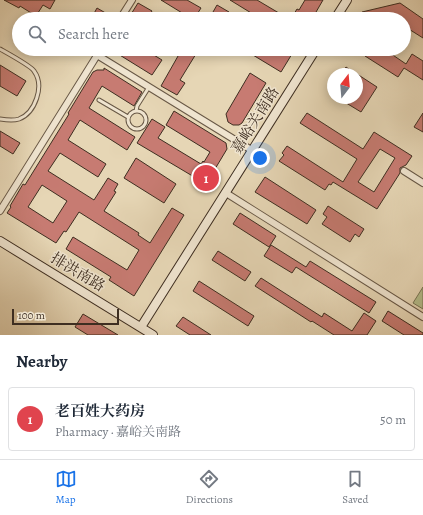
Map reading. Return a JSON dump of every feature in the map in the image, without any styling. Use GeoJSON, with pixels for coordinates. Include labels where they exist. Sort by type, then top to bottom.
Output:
{"type":"FeatureCollection","features":[{"type":"Feature","properties":{"kind":"main road"},"geometry":{"type":"LineString","coordinates":[[339,12],[347,0]]}},
{"type":"Feature","properties":{"kind":"main road","name":"嘉峪关南路"},"geometry":{"type":"LineString","coordinates":[[141,327],[312,56]]}},
{"type":"Feature","properties":{"kind":"main road","name":"排洪南路"},"geometry":{"type":"LineString","coordinates":[[0,241],[153,335]]}},
{"type":"Feature","properties":{"kind":"street"},"geometry":{"type":"LineString","coordinates":[[124,12],[132,0]]}},
{"type":"Feature","properties":{"kind":"street"},"geometry":{"type":"LineString","coordinates":[[0,211],[97,56]]}},
{"type":"Feature","properties":{"kind":"street"},"geometry":{"type":"LineString","coordinates":[[100,56],[253,151]]}},
{"type":"Feature","properties":{"kind":"street"},"geometry":{"type":"LineString","coordinates":[[404,171],[423,183]]}},
{"type":"Feature","properties":{"kind":"street"},"geometry":{"type":"LineString","coordinates":[[226,193],[423,317]]}},
{"type":"Feature","properties":{"kind":"lane"},"geometry":{"type":"LineString","coordinates":[[0,49],[34,70],[38,80],[39,90],[31,110],[26,115],[11,121],[0,119]]}},
{"type":"Feature","properties":{"kind":"lane"},"geometry":{"type":"LineString","coordinates":[[136,111],[137,106],[149,87]]}},
{"type":"Feature","properties":{"kind":"lane"},"geometry":{"type":"LineString","coordinates":[[99,100],[128,117]]}},
{"type":"Feature","properties":{"kind":"lane"},"geometry":{"type":"LineString","coordinates":[[136,111],[145,116],[145,123],[137,130],[128,124],[128,117],[136,111]]}},
{"type":"Feature","properties":{"kind":"green space"},"geometry":{"type":"Polygon","coordinates":[[[423,287],[423,309],[413,303],[423,287]]]}},
{"type":"Feature","properties":{"kind":"building"},"geometry":{"type":"Polygon","coordinates":[[[4,0],[55,0],[50,9],[43,5],[39,12],[30,12],[20,6],[19,8],[4,0]]]}},
{"type":"Feature","properties":{"kind":"building"},"geometry":{"type":"Polygon","coordinates":[[[161,0],[187,0],[201,8],[198,12],[181,12],[161,0]]]}},
{"type":"Feature","properties":{"kind":"building"},"geometry":{"type":"Polygon","coordinates":[[[230,0],[257,0],[277,12],[250,12],[230,0]]]}},
{"type":"Feature","properties":{"kind":"building"},"geometry":{"type":"Polygon","coordinates":[[[305,0],[323,0],[316,12],[295,12],[297,9],[299,10],[305,0]]]}},
{"type":"Feature","properties":{"kind":"building"},"geometry":{"type":"Polygon","coordinates":[[[138,3],[152,11],[151,12],[132,12],[138,3]]]}},
{"type":"Feature","properties":{"kind":"building"},"geometry":{"type":"Polygon","coordinates":[[[400,3],[423,19],[423,38],[411,30],[411,12],[362,12],[400,3]]]}},
{"type":"Feature","properties":{"kind":"building"},"geometry":{"type":"Polygon","coordinates":[[[217,5],[229,12],[213,12],[217,5]]]}},
{"type":"Feature","properties":{"kind":"building"},"geometry":{"type":"Polygon","coordinates":[[[97,8],[104,12],[95,12],[97,8]]]}},
{"type":"Feature","properties":{"kind":"building"},"geometry":{"type":"Polygon","coordinates":[[[412,54],[423,61],[423,80],[404,68],[398,77],[365,56],[394,56],[406,64],[412,54]]]}},
{"type":"Feature","properties":{"kind":"building"},"geometry":{"type":"Polygon","coordinates":[[[121,56],[155,56],[162,60],[152,75],[121,56]]]}},
{"type":"Feature","properties":{"kind":"building"},"geometry":{"type":"Polygon","coordinates":[[[178,56],[195,56],[180,80],[185,83],[177,95],[161,86],[178,56]]]}},
{"type":"Feature","properties":{"kind":"building"},"geometry":{"type":"Polygon","coordinates":[[[255,56],[291,56],[281,72],[255,56]]]}},
{"type":"Feature","properties":{"kind":"building"},"geometry":{"type":"Polygon","coordinates":[[[0,65],[26,81],[17,96],[0,86],[0,65]]]}},
{"type":"Feature","properties":{"kind":"building"},"geometry":{"type":"Polygon","coordinates":[[[104,68],[142,92],[134,106],[102,86],[89,108],[135,137],[127,150],[80,120],[68,140],[106,164],[98,177],[60,153],[48,171],[94,200],[108,178],[118,184],[114,191],[116,192],[104,211],[139,233],[138,235],[150,243],[172,208],[184,215],[134,296],[109,280],[111,277],[66,249],[73,237],[127,270],[139,250],[79,212],[66,232],[64,231],[56,243],[7,213],[23,184],[25,185],[93,72],[97,70],[104,70],[104,68]],[[42,185],[28,207],[53,223],[67,201],[42,185]]]}},
{"type":"Feature","properties":{"kind":"building"},"geometry":{"type":"Polygon","coordinates":[[[250,73],[266,83],[242,123],[239,125],[233,125],[228,122],[226,114],[250,73]]]}},
{"type":"Feature","properties":{"kind":"building"},"geometry":{"type":"Polygon","coordinates":[[[363,78],[377,87],[361,112],[348,104],[363,104],[363,78]]]}},
{"type":"Feature","properties":{"kind":"building"},"geometry":{"type":"Polygon","coordinates":[[[174,111],[226,143],[227,149],[206,184],[137,143],[152,119],[165,127],[158,138],[201,164],[203,161],[204,162],[210,152],[166,125],[174,111]]]}},
{"type":"Feature","properties":{"kind":"building"},"geometry":{"type":"Polygon","coordinates":[[[307,113],[363,149],[374,132],[412,156],[406,165],[400,168],[400,173],[377,209],[333,182],[331,185],[329,184],[325,190],[279,161],[284,155],[282,153],[287,146],[343,182],[357,159],[300,123],[307,113]],[[380,149],[358,182],[374,192],[395,158],[380,149]]]}},
{"type":"Feature","properties":{"kind":"building"},"geometry":{"type":"Polygon","coordinates":[[[423,113],[423,132],[414,127],[423,113]]]}},
{"type":"Feature","properties":{"kind":"building"},"geometry":{"type":"Polygon","coordinates":[[[0,131],[20,143],[13,154],[0,146],[0,131]]]}},
{"type":"Feature","properties":{"kind":"building"},"geometry":{"type":"Polygon","coordinates":[[[136,158],[176,184],[164,203],[124,178],[136,158]]]}},
{"type":"Feature","properties":{"kind":"building"},"geometry":{"type":"Polygon","coordinates":[[[265,177],[316,210],[307,224],[255,192],[265,177]]]}},
{"type":"Feature","properties":{"kind":"building"},"geometry":{"type":"Polygon","coordinates":[[[328,206],[364,229],[359,237],[355,234],[350,242],[322,224],[327,217],[323,214],[328,206]]]}},
{"type":"Feature","properties":{"kind":"building"},"geometry":{"type":"Polygon","coordinates":[[[240,213],[276,236],[269,247],[233,224],[240,213]]]}},
{"type":"Feature","properties":{"kind":"building"},"geometry":{"type":"Polygon","coordinates":[[[271,245],[306,267],[310,261],[376,302],[369,313],[296,267],[292,273],[264,256],[271,245]]]}},
{"type":"Feature","properties":{"kind":"building"},"geometry":{"type":"Polygon","coordinates":[[[218,251],[251,272],[245,281],[212,260],[218,251]]]}},
{"type":"Feature","properties":{"kind":"building"},"geometry":{"type":"Polygon","coordinates":[[[261,278],[322,317],[324,313],[352,331],[364,313],[376,321],[367,335],[334,335],[255,286],[261,278]]]}},
{"type":"Feature","properties":{"kind":"building"},"geometry":{"type":"Polygon","coordinates":[[[199,281],[254,316],[248,326],[193,291],[199,281]]]}},
{"type":"Feature","properties":{"kind":"building"},"geometry":{"type":"Polygon","coordinates":[[[388,311],[423,333],[423,335],[404,335],[382,321],[388,311]]]}},
{"type":"Feature","properties":{"kind":"building"},"geometry":{"type":"Polygon","coordinates":[[[83,314],[118,335],[88,335],[75,327],[83,314]]]}},
{"type":"Feature","properties":{"kind":"building"},"geometry":{"type":"Polygon","coordinates":[[[183,317],[211,335],[190,335],[176,326],[183,317]]]}},
{"type":"Feature","properties":{"kind":"place","name":"老百姓大药房"},"geometry":{"type":"Point","coordinates":[206,178]}}]}
